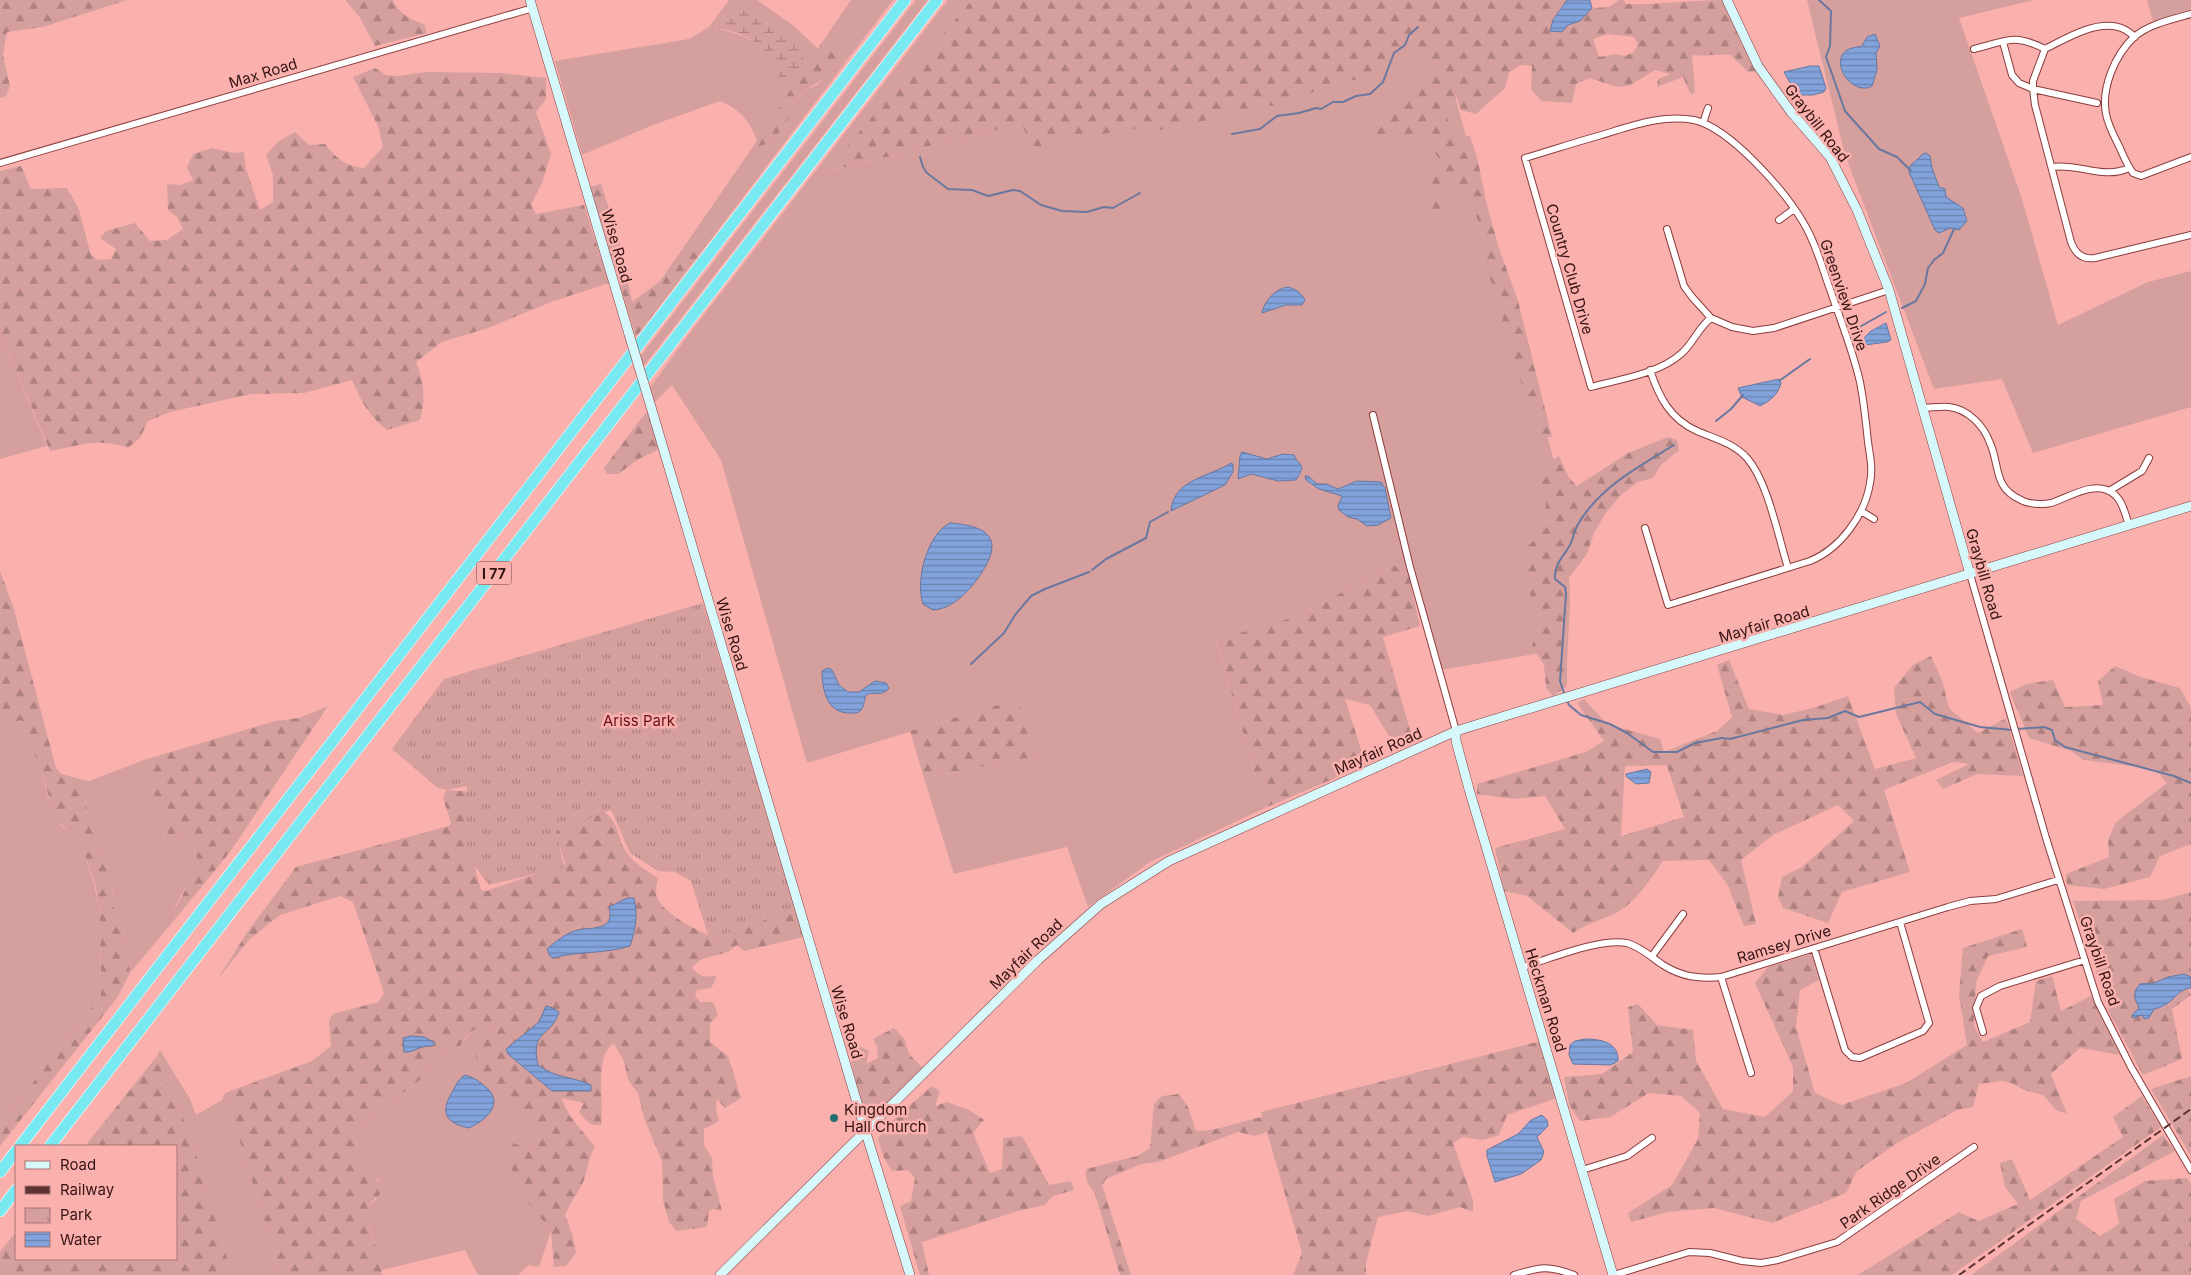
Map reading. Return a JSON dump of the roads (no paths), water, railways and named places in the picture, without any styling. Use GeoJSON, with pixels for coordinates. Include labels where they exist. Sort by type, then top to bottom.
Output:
{"type":"FeatureCollection","features":[{"type":"Feature","properties":{"kind":"highway","name":"I 77"},"geometry":{"type":"LineString","coordinates":[[21,1145],[905,0]]}},
{"type":"Feature","properties":{"kind":"highway","name":"I 77"},"geometry":{"type":"LineString","coordinates":[[51,1145],[937,0]]}},
{"type":"Feature","properties":{"kind":"highway"},"geometry":{"type":"LineString","coordinates":[[0,1172],[15,1152]]}},
{"type":"Feature","properties":{"kind":"highway"},"geometry":{"type":"LineString","coordinates":[[0,1211],[15,1191]]}},
{"type":"Feature","properties":{"kind":"street","name":"Graybill Road"},"geometry":{"type":"LineString","coordinates":[[1727,0],[1758,66],[1782,101],[1830,157],[1857,210],[1889,290],[2058,880],[2098,1002],[2138,1080],[2191,1170]]}},
{"type":"Feature","properties":{"kind":"street","name":"Max Road"},"geometry":{"type":"LineString","coordinates":[[0,163],[531,4]]}},
{"type":"Feature","properties":{"kind":"street","name":"Wise Road"},"geometry":{"type":"LineString","coordinates":[[531,4],[866,1133],[910,1275]]}},
{"type":"Feature","properties":{"kind":"street"},"geometry":{"type":"LineString","coordinates":[[2191,14],[2162,23],[2135,37],[2125,48],[2118,60],[2105,97],[2110,125],[2129,168],[2136,176],[2142,176],[2191,157]]}},
{"type":"Feature","properties":{"kind":"street"},"geometry":{"type":"LineString","coordinates":[[2135,37],[2123,28],[2103,26],[2082,33],[2045,49],[2033,81],[2035,105],[2071,242],[2080,256],[2095,258],[2191,235]]}},
{"type":"Feature","properties":{"kind":"street"},"geometry":{"type":"LineString","coordinates":[[1974,49],[2012,39],[2022,39],[2045,49]]}},
{"type":"Feature","properties":{"kind":"street"},"geometry":{"type":"LineString","coordinates":[[2003,42],[2012,75],[2019,83],[2033,89],[2097,103]]}},
{"type":"Feature","properties":{"kind":"street"},"geometry":{"type":"LineString","coordinates":[[1703,123],[1708,108]]}},
{"type":"Feature","properties":{"kind":"street","name":"Greenview Drive"},"geometry":{"type":"LineString","coordinates":[[1525,158],[1654,120],[1678,118],[1703,123],[1734,142],[1776,186],[1794,209],[1816,248],[1836,307],[1860,383],[1871,460],[1870,487],[1861,511],[1842,539],[1828,552],[1810,561],[1668,605],[1645,528]]}},
{"type":"Feature","properties":{"kind":"street","name":"Country Club Drive"},"geometry":{"type":"LineString","coordinates":[[1525,158],[1591,387],[1650,370]]}},
{"type":"Feature","properties":{"kind":"street"},"geometry":{"type":"LineString","coordinates":[[2052,167],[2072,166],[2107,173],[2129,168]]}},
{"type":"Feature","properties":{"kind":"street"},"geometry":{"type":"LineString","coordinates":[[1779,220],[1794,209]]}},
{"type":"Feature","properties":{"kind":"street"},"geometry":{"type":"LineString","coordinates":[[1667,229],[1684,286],[1701,309],[1711,318],[1732,327],[1763,330],[1889,290]]}},
{"type":"Feature","properties":{"kind":"street"},"geometry":{"type":"LineString","coordinates":[[1711,318],[1682,353],[1666,364],[1650,370],[1660,396],[1670,412],[1697,430],[1730,444],[1751,463],[1762,482],[1788,568]]}},
{"type":"Feature","properties":{"kind":"street"},"geometry":{"type":"LineString","coordinates":[[1922,408],[1950,407],[1970,415],[1984,430],[1991,444],[1996,471],[2003,487],[2021,500],[2045,503],[2083,490],[2109,491],[2116,495],[2129,526]]}},
{"type":"Feature","properties":{"kind":"street"},"geometry":{"type":"LineString","coordinates":[[1373,415],[1410,567],[1456,732]]}},
{"type":"Feature","properties":{"kind":"street"},"geometry":{"type":"LineString","coordinates":[[2109,491],[2142,471],[2149,458]]}},
{"type":"Feature","properties":{"kind":"street","name":"Mayfair Road"},"geometry":{"type":"LineString","coordinates":[[720,1275],[866,1133],[1038,960],[1084,918],[1123,889],[1169,861],[1196,847],[1456,732],[2191,506]]}},
{"type":"Feature","properties":{"kind":"street"},"geometry":{"type":"LineString","coordinates":[[1861,511],[1874,519]]}},
{"type":"Feature","properties":{"kind":"street","name":"Heckman Road"},"geometry":{"type":"LineString","coordinates":[[1456,732],[1456,741],[1467,780],[1614,1275]]}},
{"type":"Feature","properties":{"kind":"street","name":"Ramsey Drive"},"geometry":{"type":"LineString","coordinates":[[1522,967],[1606,942],[1615,942],[1634,946],[1663,965],[1684,975],[1704,978],[1722,977],[1970,901],[1996,899],[2058,880]]}},
{"type":"Feature","properties":{"kind":"street"},"geometry":{"type":"LineString","coordinates":[[1652,956],[1683,914]]}},
{"type":"Feature","properties":{"kind":"street"},"geometry":{"type":"LineString","coordinates":[[1814,948],[1845,1050],[1856,1058],[1925,1030],[1929,1023],[1928,1014],[1900,922]]}},
{"type":"Feature","properties":{"kind":"street"},"geometry":{"type":"LineString","coordinates":[[1983,1032],[1976,1008],[1981,996],[1990,989],[2085,960]]}},
{"type":"Feature","properties":{"kind":"street"},"geometry":{"type":"LineString","coordinates":[[1722,977],[1751,1074]]}},
{"type":"Feature","properties":{"kind":"street"},"geometry":{"type":"LineString","coordinates":[[1582,1170],[1627,1156],[1652,1138]]}},
{"type":"Feature","properties":{"kind":"street","name":"Park Ridge Drive"},"geometry":{"type":"LineString","coordinates":[[1614,1275],[1689,1252],[1710,1253],[1742,1261],[1761,1263],[1778,1260],[1837,1242],[1974,1147]]}},
{"type":"Feature","properties":{"kind":"street"},"geometry":{"type":"LineString","coordinates":[[1514,1275],[1550,1267],[1574,1275]]}},
{"type":"Feature","properties":{"kind":"water"},"geometry":{"type":"Polygon","coordinates":[[[1567,0],[1590,0],[1592,8],[1580,21],[1568,25],[1562,32],[1550,31],[1553,20],[1567,0]]]}},
{"type":"Feature","properties":{"kind":"water"},"geometry":{"type":"Polygon","coordinates":[[[1875,34],[1880,46],[1876,53],[1877,70],[1872,86],[1858,87],[1851,83],[1842,70],[1840,63],[1842,56],[1848,49],[1862,46],[1867,37],[1875,34]]]}},
{"type":"Feature","properties":{"kind":"water"},"geometry":{"type":"Polygon","coordinates":[[[1810,66],[1819,66],[1826,88],[1824,92],[1813,95],[1797,95],[1784,72],[1810,66]]]}},
{"type":"Feature","properties":{"kind":"water"},"geometry":{"type":"Polygon","coordinates":[[[1926,153],[1930,156],[1939,187],[1945,189],[1946,197],[1963,208],[1967,221],[1959,230],[1950,228],[1939,233],[1935,230],[1909,172],[1910,166],[1926,153]]]}},
{"type":"Feature","properties":{"kind":"water"},"geometry":{"type":"Polygon","coordinates":[[[1288,287],[1302,295],[1305,300],[1302,305],[1286,305],[1262,313],[1265,304],[1271,296],[1279,290],[1288,287]]]}},
{"type":"Feature","properties":{"kind":"water"},"geometry":{"type":"Polygon","coordinates":[[[1886,323],[1891,340],[1865,345],[1863,339],[1871,331],[1886,323]]]}},
{"type":"Feature","properties":{"kind":"water"},"geometry":{"type":"Polygon","coordinates":[[[1779,379],[1781,383],[1776,394],[1760,406],[1742,397],[1738,388],[1779,379]]]}},
{"type":"Feature","properties":{"kind":"water"},"geometry":{"type":"Polygon","coordinates":[[[1242,452],[1267,459],[1283,454],[1294,455],[1302,468],[1296,480],[1278,481],[1251,474],[1238,479],[1242,452]]]}},
{"type":"Feature","properties":{"kind":"water"},"geometry":{"type":"Polygon","coordinates":[[[1231,463],[1233,464],[1233,472],[1225,485],[1171,511],[1173,500],[1185,485],[1231,463]]]}},
{"type":"Feature","properties":{"kind":"water"},"geometry":{"type":"Polygon","coordinates":[[[1305,476],[1308,476],[1317,484],[1326,484],[1338,489],[1357,481],[1381,482],[1385,488],[1391,518],[1378,525],[1367,526],[1357,519],[1348,517],[1339,510],[1338,506],[1342,496],[1319,489],[1306,480],[1305,476]]]}},
{"type":"Feature","properties":{"kind":"water"},"geometry":{"type":"Polygon","coordinates":[[[950,523],[965,525],[985,532],[990,538],[992,546],[991,555],[978,578],[964,594],[947,607],[933,610],[923,604],[921,594],[922,571],[929,547],[942,529],[950,523]]]}},
{"type":"Feature","properties":{"kind":"water"},"geometry":{"type":"Polygon","coordinates":[[[828,668],[832,670],[839,685],[848,692],[859,692],[875,681],[886,683],[889,688],[881,693],[866,695],[863,707],[858,712],[842,712],[831,705],[825,693],[822,671],[828,668]]]}},
{"type":"Feature","properties":{"kind":"water"},"geometry":{"type":"Polygon","coordinates":[[[1647,769],[1651,772],[1649,783],[1636,784],[1626,774],[1647,769]]]}},
{"type":"Feature","properties":{"kind":"water"},"geometry":{"type":"Polygon","coordinates":[[[627,898],[634,898],[636,911],[635,927],[630,946],[621,949],[553,958],[550,956],[547,949],[565,935],[574,931],[606,924],[610,918],[609,907],[627,898]]]}},
{"type":"Feature","properties":{"kind":"water"},"geometry":{"type":"Polygon","coordinates":[[[2184,974],[2191,977],[2191,988],[2182,991],[2160,1008],[2154,1009],[2149,1018],[2144,1019],[2142,1015],[2132,1018],[2132,1015],[2139,1008],[2135,999],[2135,991],[2140,984],[2154,983],[2168,977],[2184,974]]]}},
{"type":"Feature","properties":{"kind":"water"},"geometry":{"type":"Polygon","coordinates":[[[546,1006],[559,1012],[551,1026],[539,1039],[536,1053],[538,1065],[552,1073],[591,1085],[591,1091],[552,1091],[508,1054],[506,1049],[539,1022],[546,1006]]]}},
{"type":"Feature","properties":{"kind":"water"},"geometry":{"type":"Polygon","coordinates":[[[411,1036],[424,1037],[435,1043],[432,1046],[404,1052],[403,1038],[411,1036]]]}},
{"type":"Feature","properties":{"kind":"water"},"geometry":{"type":"Polygon","coordinates":[[[1585,1039],[1608,1043],[1615,1050],[1618,1061],[1611,1065],[1573,1064],[1569,1055],[1570,1045],[1575,1041],[1585,1039]]]}},
{"type":"Feature","properties":{"kind":"water"},"geometry":{"type":"Polygon","coordinates":[[[465,1075],[486,1087],[494,1099],[491,1111],[487,1116],[469,1128],[454,1123],[447,1115],[446,1110],[446,1105],[455,1086],[465,1075]]]}},
{"type":"Feature","properties":{"kind":"water"},"geometry":{"type":"Polygon","coordinates":[[[1542,1115],[1547,1120],[1548,1126],[1537,1137],[1544,1152],[1541,1160],[1521,1174],[1495,1182],[1487,1150],[1518,1134],[1531,1120],[1542,1115]]]}},
{"type":"Feature","properties":{"kind":"waterway"},"geometry":{"type":"LineString","coordinates":[[1819,0],[1831,11],[1830,46],[1826,57],[1845,111],[1879,149],[1897,157],[1911,171]]}},
{"type":"Feature","properties":{"kind":"waterway"},"geometry":{"type":"LineString","coordinates":[[1232,134],[1260,129],[1277,116],[1316,108],[1321,109],[1333,102],[1343,102],[1356,96],[1370,94],[1383,82],[1394,53],[1405,45],[1409,35],[1418,27]]}},
{"type":"Feature","properties":{"kind":"waterway"},"geometry":{"type":"LineString","coordinates":[[920,157],[927,173],[948,189],[972,190],[988,196],[1013,190],[1020,191],[1041,205],[1062,211],[1087,212],[1104,207],[1113,208],[1140,193]]}},
{"type":"Feature","properties":{"kind":"waterway"},"geometry":{"type":"LineString","coordinates":[[1902,308],[1916,301],[1925,284],[1928,268],[1943,253],[1954,229]]}},
{"type":"Feature","properties":{"kind":"waterway"},"geometry":{"type":"LineString","coordinates":[[1856,329],[1886,312]]}},
{"type":"Feature","properties":{"kind":"waterway"},"geometry":{"type":"LineString","coordinates":[[1779,381],[1810,359]]}},
{"type":"Feature","properties":{"kind":"waterway"},"geometry":{"type":"LineString","coordinates":[[1716,421],[1731,409],[1743,395]]}},
{"type":"Feature","properties":{"kind":"waterway"},"geometry":{"type":"LineString","coordinates":[[1565,696],[1560,681],[1566,594],[1565,587],[1555,579],[1556,569],[1570,545],[1577,526],[1596,500],[1607,489],[1674,445]]}},
{"type":"Feature","properties":{"kind":"waterway"},"geometry":{"type":"LineString","coordinates":[[1092,570],[1106,559],[1146,538],[1150,522],[1168,512]]}},
{"type":"Feature","properties":{"kind":"waterway"},"geometry":{"type":"LineString","coordinates":[[971,664],[1004,633],[1015,615],[1031,596],[1089,572]]}},
{"type":"Feature","properties":{"kind":"waterway"},"geometry":{"type":"LineString","coordinates":[[1567,700],[1569,705],[1581,715],[1610,724],[1627,733],[1653,752],[1677,752],[1695,743],[1722,738],[1730,739],[1803,720],[1828,718],[1845,711],[1859,717],[1920,702],[1935,714],[1980,727],[2012,730]]}},
{"type":"Feature","properties":{"kind":"waterway"},"geometry":{"type":"LineString","coordinates":[[2017,729],[2044,727],[2052,730],[2055,740],[2065,747],[2174,776],[2191,783]]}},
{"type":"Feature","properties":{"kind":"railway"},"geometry":{"type":"LineString","coordinates":[[1959,1275],[2191,1109]]}},
{"type":"Feature","properties":{"kind":"place","name":"Kingdom Hall Church"},"geometry":{"type":"Point","coordinates":[834,1118]}},
{"type":"Feature","properties":{"kind":"park label","name":"Ariss Park"},"geometry":{"type":"Point","coordinates":[639,720]}}]}
